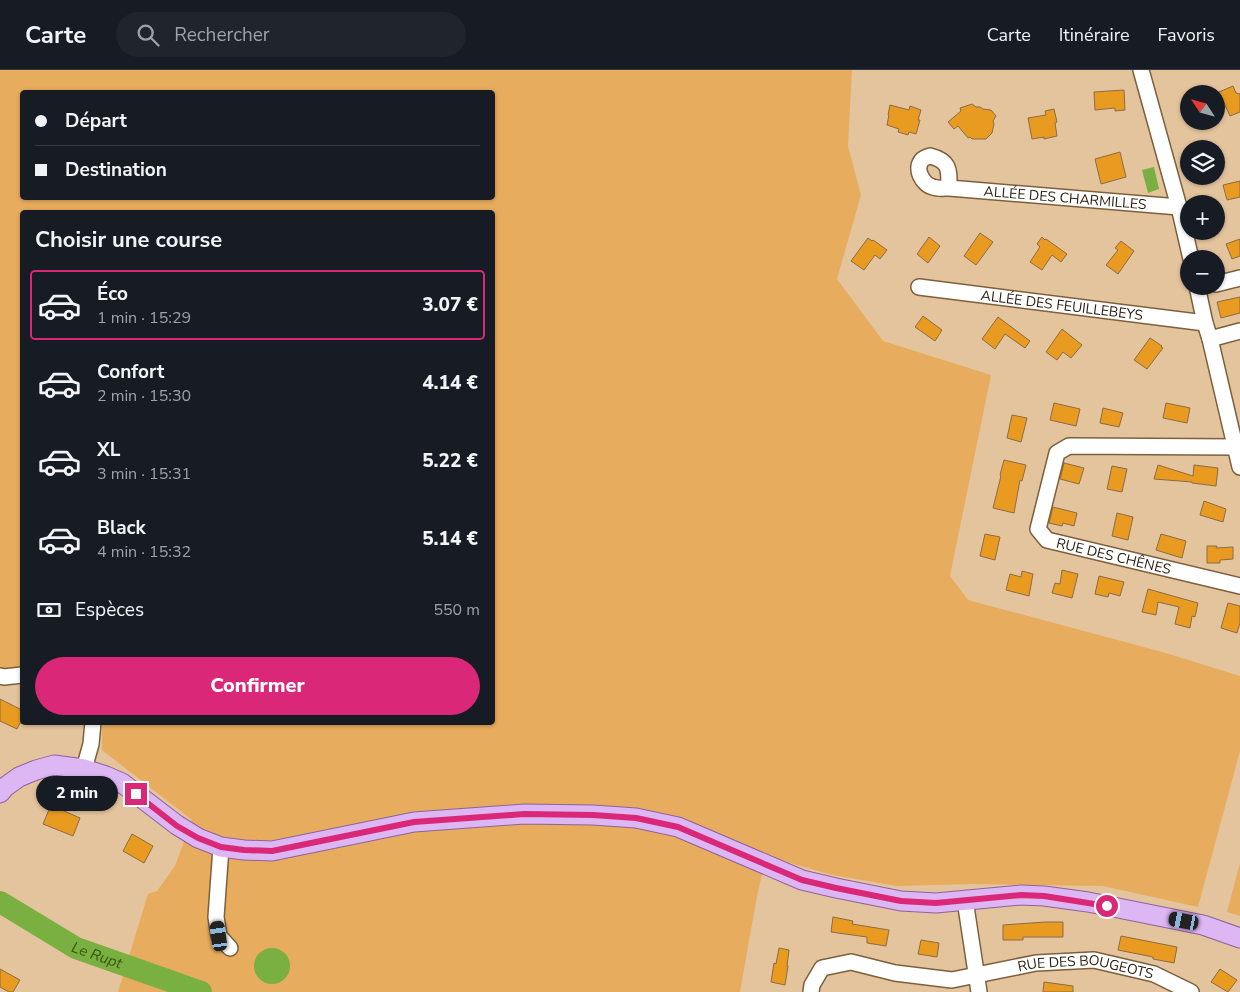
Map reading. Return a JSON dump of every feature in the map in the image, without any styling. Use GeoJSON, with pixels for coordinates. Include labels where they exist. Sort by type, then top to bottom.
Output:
{"type":"FeatureCollection","features":[{"type":"Feature","properties":{"kind":"main road"},"geometry":{"type":"LineString","coordinates":[[0,793],[4,787],[19,777],[36,770],[54,765],[84,769],[122,783],[177,826],[198,838],[221,847],[244,850],[272,851],[414,822],[524,814],[636,818],[678,827],[802,880],[901,901],[936,903],[1021,895],[1044,896],[1088,902],[1203,925],[1240,938]]}},
{"type":"Feature","properties":{"kind":"street"},"geometry":{"type":"LineString","coordinates":[[1141,70],[1179,207],[1188,250]]}},
{"type":"Feature","properties":{"kind":"street","name":"ALLÉE DES CHARMILLES"},"geometry":{"type":"LineString","coordinates":[[949,188],[1179,207]]}},
{"type":"Feature","properties":{"kind":"street"},"geometry":{"type":"LineString","coordinates":[[1225,282],[1240,278]]}},
{"type":"Feature","properties":{"kind":"street","name":"ALLÉE DES FEUILLEBEYS"},"geometry":{"type":"LineString","coordinates":[[919,287],[1205,323]]}},
{"type":"Feature","properties":{"kind":"street"},"geometry":{"type":"LineString","coordinates":[[1202,295],[1205,323],[1240,468]]}},
{"type":"Feature","properties":{"kind":"street"},"geometry":{"type":"LineString","coordinates":[[1210,339],[1240,331]]}},
{"type":"Feature","properties":{"kind":"street","name":"RUE DES CHÊNES"},"geometry":{"type":"LineString","coordinates":[[1235,446],[1069,446],[1057,453],[1038,529],[1047,540],[1240,586]]}},
{"type":"Feature","properties":{"kind":"street"},"geometry":{"type":"LineString","coordinates":[[0,676],[4,678],[20,675]]}},
{"type":"Feature","properties":{"kind":"street"},"geometry":{"type":"LineString","coordinates":[[84,769],[92,744],[93,725]]}},
{"type":"Feature","properties":{"kind":"street"},"geometry":{"type":"LineString","coordinates":[[221,847],[216,917],[219,936],[230,948]]}},
{"type":"Feature","properties":{"kind":"street"},"geometry":{"type":"LineString","coordinates":[[965,900],[979,992]]}},
{"type":"Feature","properties":{"kind":"street","name":"RUE DES BOUGEOTS"},"geometry":{"type":"LineString","coordinates":[[811,992],[812,986],[822,968],[852,962],[895,973],[952,980],[1036,963],[1094,960],[1154,974],[1190,992]]}},
{"type":"Feature","properties":{"kind":"shaded area"},"geometry":{"type":"Polygon","coordinates":[[[0,70],[852,70],[848,146],[861,195],[837,279],[883,341],[991,375],[950,576],[968,600],[1166,653],[1240,676],[1240,751],[1198,907],[1103,886],[973,884],[897,886],[832,875],[766,856],[740,992],[118,992],[148,894],[157,891],[175,866],[192,820],[102,750],[102,725],[495,725],[495,210],[20,210],[20,670],[0,670],[0,70]]]}},
{"type":"Feature","properties":{"kind":"shaded area"},"geometry":{"type":"Polygon","coordinates":[[[1154,167],[1159,189],[1148,193],[1142,170],[1154,167]]]}},
{"type":"Feature","properties":{"kind":"shaded area"},"geometry":{"type":"Polygon","coordinates":[[[1240,863],[1240,916],[1227,912],[1240,863]]]}},
{"type":"Feature","properties":{"kind":"shaded area"},"geometry":{"type":"Polygon","coordinates":[[[272,948],[279,949],[285,953],[289,959],[289,973],[285,979],[279,983],[272,984],[265,983],[259,979],[255,973],[254,966],[255,959],[259,953],[265,949],[272,948]]]}},
{"type":"Feature","properties":{"kind":"building"},"geometry":{"type":"Polygon","coordinates":[[[1233,86],[1236,93],[1240,94],[1240,112],[1230,116],[1225,105],[1225,89],[1233,86]]]}},
{"type":"Feature","properties":{"kind":"building"},"geometry":{"type":"Polygon","coordinates":[[[1124,90],[1125,110],[1115,111],[1115,108],[1095,110],[1094,92],[1124,90]]]}},
{"type":"Feature","properties":{"kind":"building"},"geometry":{"type":"Polygon","coordinates":[[[972,104],[976,107],[991,110],[996,116],[993,121],[992,133],[986,139],[968,138],[958,126],[954,129],[948,122],[961,111],[960,108],[972,104]]]}},
{"type":"Feature","properties":{"kind":"building"},"geometry":{"type":"Polygon","coordinates":[[[890,105],[909,110],[910,106],[921,110],[916,134],[909,132],[908,135],[898,132],[899,129],[887,125],[890,105]]]}},
{"type":"Feature","properties":{"kind":"building"},"geometry":{"type":"Polygon","coordinates":[[[1054,109],[1057,122],[1055,123],[1057,136],[1032,139],[1028,118],[1046,115],[1045,111],[1054,109]]]}},
{"type":"Feature","properties":{"kind":"building"},"geometry":{"type":"Polygon","coordinates":[[[1120,152],[1126,177],[1101,184],[1095,159],[1120,152]]]}},
{"type":"Feature","properties":{"kind":"building"},"geometry":{"type":"Polygon","coordinates":[[[1240,181],[1240,197],[1227,200],[1223,185],[1240,181]]]}},
{"type":"Feature","properties":{"kind":"building"},"geometry":{"type":"Polygon","coordinates":[[[980,233],[993,242],[976,265],[964,256],[980,233]]]}},
{"type":"Feature","properties":{"kind":"building"},"geometry":{"type":"Polygon","coordinates":[[[929,237],[940,246],[928,263],[917,254],[929,237]]]}},
{"type":"Feature","properties":{"kind":"building"},"geometry":{"type":"Polygon","coordinates":[[[1042,237],[1067,254],[1061,262],[1052,255],[1042,270],[1030,262],[1040,247],[1037,244],[1042,237]]]}},
{"type":"Feature","properties":{"kind":"building"},"geometry":{"type":"Polygon","coordinates":[[[868,238],[887,250],[880,259],[875,255],[864,270],[851,261],[868,238]]]}},
{"type":"Feature","properties":{"kind":"building"},"geometry":{"type":"Polygon","coordinates":[[[1240,239],[1240,256],[1232,259],[1226,244],[1240,239]]]}},
{"type":"Feature","properties":{"kind":"building"},"geometry":{"type":"Polygon","coordinates":[[[1121,241],[1134,251],[1118,274],[1106,265],[1118,250],[1115,248],[1121,241]]]}},
{"type":"Feature","properties":{"kind":"building"},"geometry":{"type":"Polygon","coordinates":[[[1240,297],[1240,313],[1221,318],[1217,302],[1240,297]]]}},
{"type":"Feature","properties":{"kind":"building"},"geometry":{"type":"Polygon","coordinates":[[[923,316],[942,330],[935,341],[915,327],[923,316]]]}},
{"type":"Feature","properties":{"kind":"building"},"geometry":{"type":"Polygon","coordinates":[[[998,317],[1030,341],[1025,348],[1005,334],[995,349],[982,339],[998,317]]]}},
{"type":"Feature","properties":{"kind":"building"},"geometry":{"type":"Polygon","coordinates":[[[1062,329],[1082,345],[1071,358],[1063,352],[1057,360],[1046,352],[1062,329]]]}},
{"type":"Feature","properties":{"kind":"building"},"geometry":{"type":"Polygon","coordinates":[[[1150,338],[1163,348],[1147,369],[1134,360],[1150,338]]]}},
{"type":"Feature","properties":{"kind":"building"},"geometry":{"type":"Polygon","coordinates":[[[1054,403],[1080,409],[1076,426],[1050,420],[1054,403]]]}},
{"type":"Feature","properties":{"kind":"building"},"geometry":{"type":"Polygon","coordinates":[[[1166,403],[1190,408],[1187,423],[1163,418],[1166,403]]]}},
{"type":"Feature","properties":{"kind":"building"},"geometry":{"type":"Polygon","coordinates":[[[1103,408],[1123,413],[1119,427],[1100,423],[1103,408]]]}},
{"type":"Feature","properties":{"kind":"building"},"geometry":{"type":"Polygon","coordinates":[[[1012,415],[1027,418],[1021,442],[1007,438],[1012,415]]]}},
{"type":"Feature","properties":{"kind":"building"},"geometry":{"type":"Polygon","coordinates":[[[1004,460],[1026,465],[1022,481],[1020,480],[1014,513],[993,508],[1004,460]]]}},
{"type":"Feature","properties":{"kind":"building"},"geometry":{"type":"Polygon","coordinates":[[[1064,463],[1084,468],[1079,484],[1060,479],[1064,463]]]}},
{"type":"Feature","properties":{"kind":"building"},"geometry":{"type":"Polygon","coordinates":[[[1158,465],[1193,476],[1194,465],[1218,468],[1216,486],[1154,479],[1158,465]]]}},
{"type":"Feature","properties":{"kind":"building"},"geometry":{"type":"Polygon","coordinates":[[[1112,466],[1127,469],[1122,492],[1107,489],[1112,466]]]}},
{"type":"Feature","properties":{"kind":"building"},"geometry":{"type":"Polygon","coordinates":[[[1204,501],[1226,509],[1223,522],[1200,515],[1204,501]]]}},
{"type":"Feature","properties":{"kind":"building"},"geometry":{"type":"Polygon","coordinates":[[[1053,507],[1077,513],[1074,526],[1063,523],[1062,526],[1049,523],[1053,507]]]}},
{"type":"Feature","properties":{"kind":"building"},"geometry":{"type":"Polygon","coordinates":[[[1117,513],[1133,517],[1128,540],[1112,536],[1117,513]]]}},
{"type":"Feature","properties":{"kind":"building"},"geometry":{"type":"Polygon","coordinates":[[[985,534],[1000,537],[995,560],[980,556],[985,534]]]}},
{"type":"Feature","properties":{"kind":"building"},"geometry":{"type":"Polygon","coordinates":[[[1161,534],[1186,541],[1182,558],[1156,550],[1161,534]]]}},
{"type":"Feature","properties":{"kind":"building"},"geometry":{"type":"Polygon","coordinates":[[[1207,546],[1217,546],[1216,548],[1233,547],[1233,559],[1220,560],[1220,563],[1207,563],[1207,546]]]}},
{"type":"Feature","properties":{"kind":"building"},"geometry":{"type":"Polygon","coordinates":[[[1062,570],[1078,574],[1072,598],[1052,593],[1055,583],[1060,584],[1062,570]]]}},
{"type":"Feature","properties":{"kind":"building"},"geometry":{"type":"Polygon","coordinates":[[[1022,571],[1033,574],[1029,596],[1006,590],[1010,574],[1021,577],[1022,571]]]}},
{"type":"Feature","properties":{"kind":"building"},"geometry":{"type":"Polygon","coordinates":[[[1099,576],[1124,582],[1120,596],[1109,593],[1108,597],[1095,594],[1099,576]]]}},
{"type":"Feature","properties":{"kind":"building"},"geometry":{"type":"Polygon","coordinates":[[[1148,589],[1198,603],[1195,617],[1192,616],[1190,628],[1175,624],[1179,607],[1158,602],[1156,615],[1142,612],[1148,589]]]}},
{"type":"Feature","properties":{"kind":"building"},"geometry":{"type":"Polygon","coordinates":[[[1228,603],[1240,606],[1240,623],[1237,633],[1221,628],[1228,603]]]}},
{"type":"Feature","properties":{"kind":"building"},"geometry":{"type":"Polygon","coordinates":[[[0,699],[20,709],[20,723],[17,729],[0,721],[0,699]]]}},
{"type":"Feature","properties":{"kind":"building"},"geometry":{"type":"Polygon","coordinates":[[[48,790],[61,795],[55,807],[80,818],[73,836],[43,824],[50,807],[43,804],[48,790]]]}},
{"type":"Feature","properties":{"kind":"building"},"geometry":{"type":"Polygon","coordinates":[[[132,834],[153,846],[144,863],[123,851],[132,834]]]}},
{"type":"Feature","properties":{"kind":"building"},"geometry":{"type":"Polygon","coordinates":[[[833,917],[853,921],[852,924],[889,930],[886,946],[867,943],[867,937],[831,932],[833,917]]]}},
{"type":"Feature","properties":{"kind":"building"},"geometry":{"type":"Polygon","coordinates":[[[1063,922],[1063,937],[1023,937],[1023,940],[1003,940],[1003,925],[1063,922]]]}},
{"type":"Feature","properties":{"kind":"building"},"geometry":{"type":"Polygon","coordinates":[[[1121,936],[1177,947],[1174,963],[1118,950],[1121,936]]]}},
{"type":"Feature","properties":{"kind":"building"},"geometry":{"type":"Polygon","coordinates":[[[921,940],[939,943],[937,957],[918,954],[921,940]]]}},
{"type":"Feature","properties":{"kind":"building"},"geometry":{"type":"Polygon","coordinates":[[[779,948],[789,950],[785,985],[771,982],[779,948]]]}},
{"type":"Feature","properties":{"kind":"building"},"geometry":{"type":"Polygon","coordinates":[[[0,969],[20,980],[13,992],[0,987],[0,969]]]}},
{"type":"Feature","properties":{"kind":"building"},"geometry":{"type":"Polygon","coordinates":[[[1220,969],[1237,980],[1228,992],[1211,982],[1220,969]]]}},
{"type":"Feature","properties":{"kind":"building"},"geometry":{"type":"Polygon","coordinates":[[[1044,982],[1073,986],[1073,992],[1043,992],[1044,982]]]}},
{"type":"Feature","properties":{"kind":"waterway","name":"Le Rupt"},"geometry":{"type":"LineString","coordinates":[[0,902],[76,948],[201,992]]}},
{"type":"Feature","properties":{"kind":"route"},"geometry":{"type":"LineString","coordinates":[[136,794],[177,826],[198,838],[221,847],[244,850],[272,851],[414,822],[524,814],[593,815],[636,818],[678,827],[802,880],[901,901],[936,903],[1021,895],[1044,896],[1107,906]]}}]}
